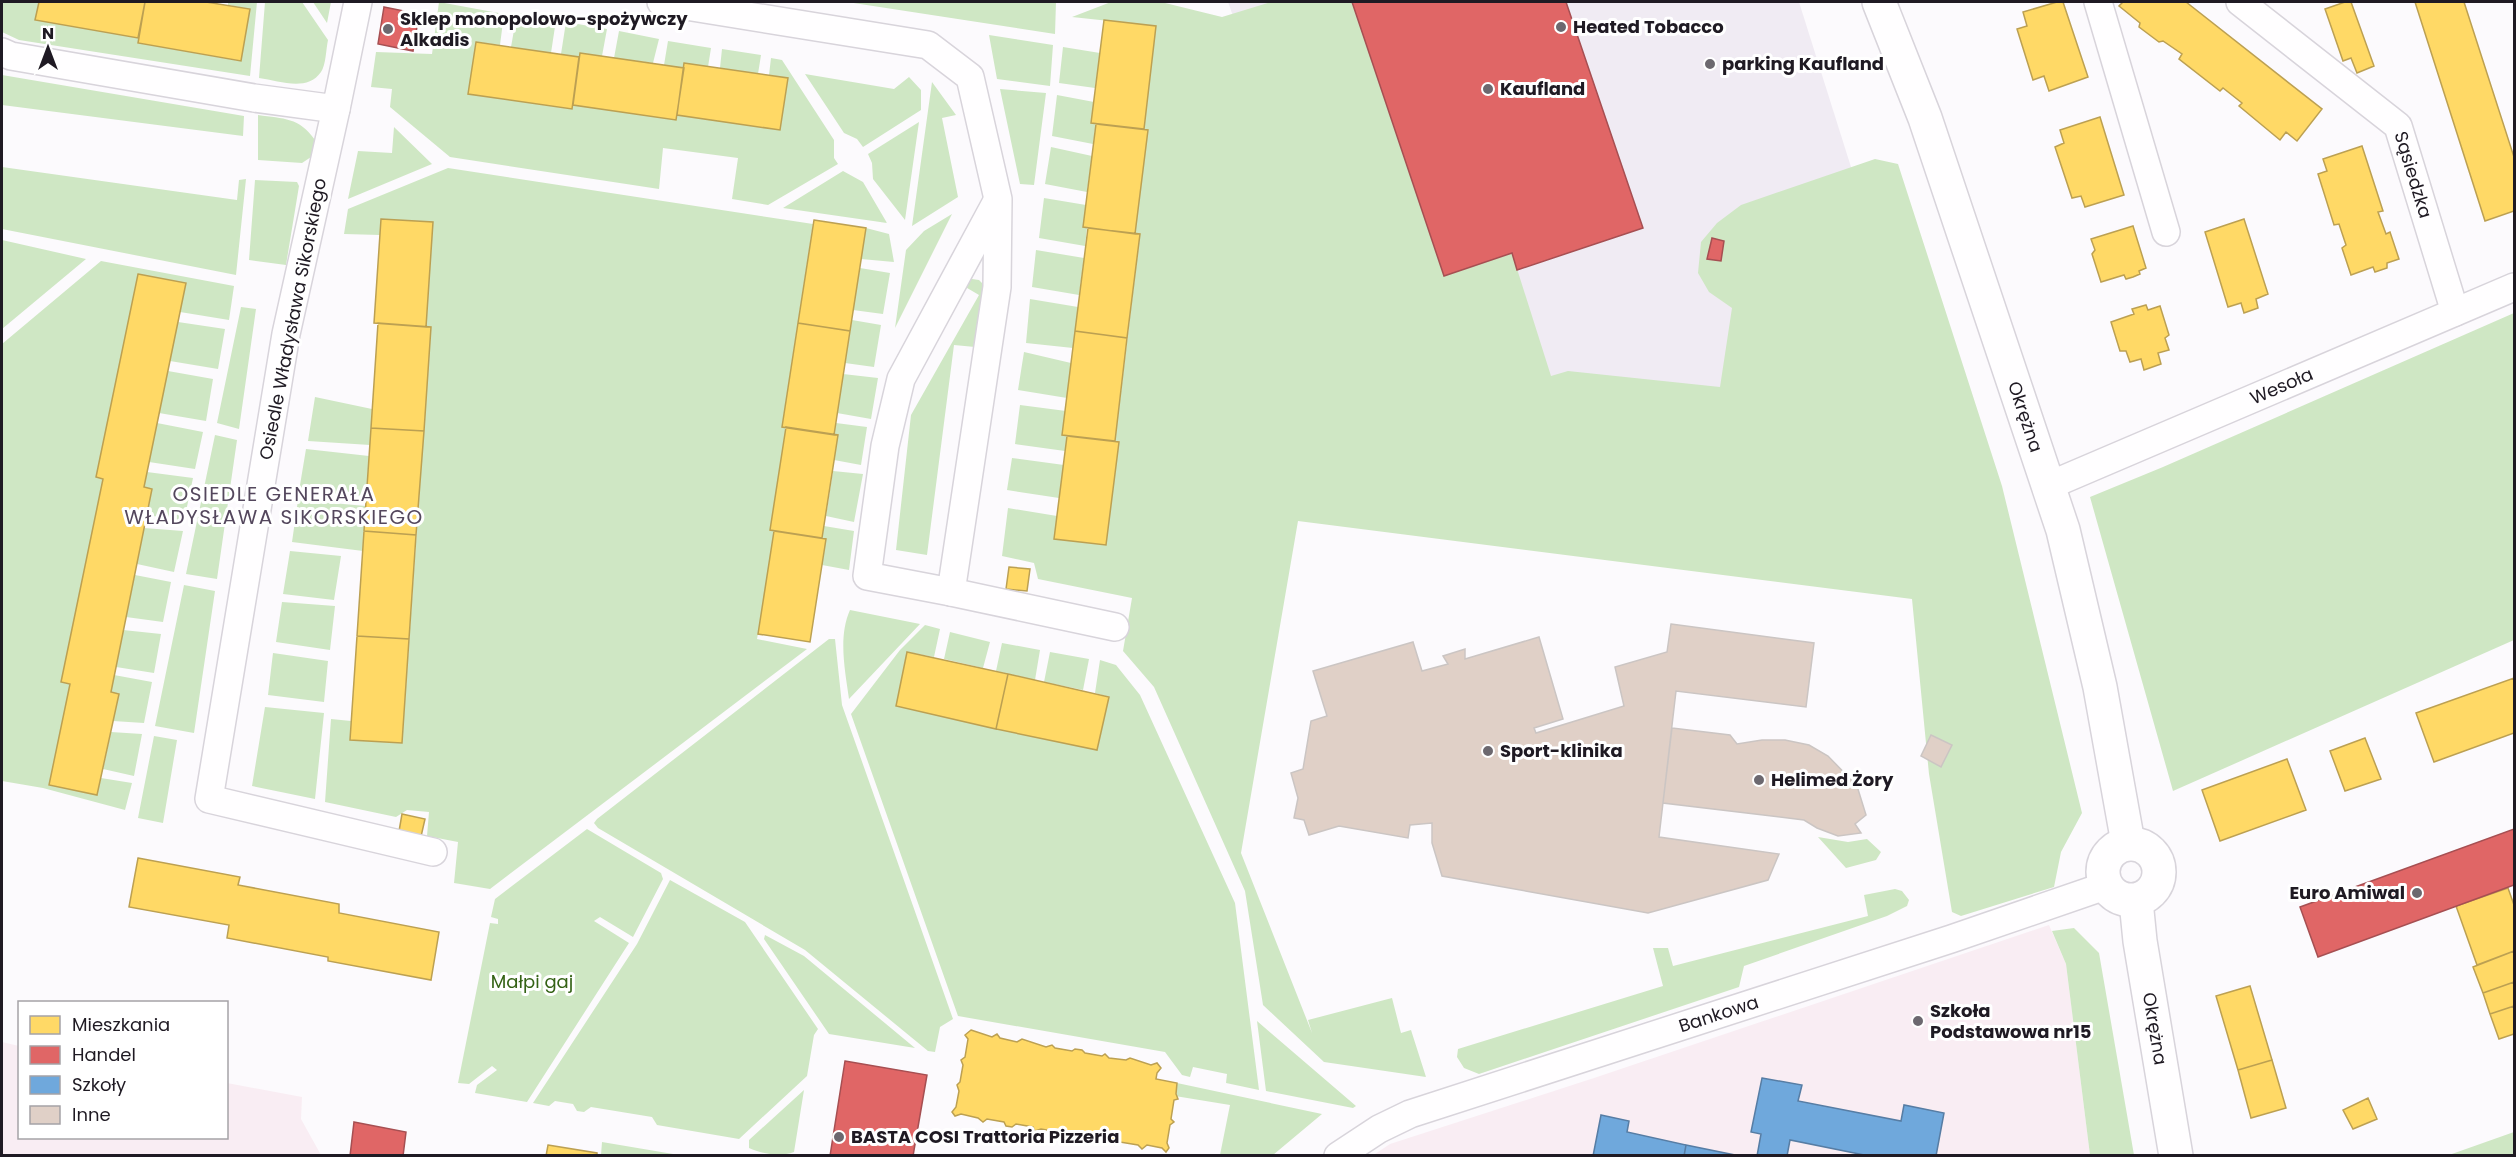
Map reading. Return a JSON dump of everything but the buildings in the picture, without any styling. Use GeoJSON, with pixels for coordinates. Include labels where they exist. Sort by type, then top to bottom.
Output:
{"type":"FeatureCollection","features":[{"type":"Feature","properties":{"kind":"street","name":"Osiedle Władysława Sikorskiego"},"geometry":{"type":"LineString","coordinates":[[358,2],[286,334],[209,799],[433,852]]}},
{"type":"Feature","properties":{"kind":"street"},"geometry":{"type":"LineString","coordinates":[[661,2],[727,7],[928,45],[970,77],[998,199],[997,287],[951,592]]}},
{"type":"Feature","properties":{"kind":"street","name":"Okrężna"},"geometry":{"type":"LineString","coordinates":[[1879,2],[1925,118],[2063,530],[2100,687],[2128,843]]}},
{"type":"Feature","properties":{"kind":"street"},"geometry":{"type":"LineString","coordinates":[[2098,2],[2166,232]]}},
{"type":"Feature","properties":{"kind":"street","name":"Sąsiedzka"},"geometry":{"type":"LineString","coordinates":[[2240,2],[2398,126],[2455,312]]}},
{"type":"Feature","properties":{"kind":"street"},"geometry":{"type":"LineString","coordinates":[[2,52],[23,58],[243,96],[336,109]]}},
{"type":"Feature","properties":{"kind":"street"},"geometry":{"type":"LineString","coordinates":[[998,199],[901,379],[885,446],[867,576],[1115,627]]}},
{"type":"Feature","properties":{"kind":"street","name":"Wesoła"},"geometry":{"type":"LineString","coordinates":[[2048,486],[2514,287]]}},
{"type":"Feature","properties":{"kind":"street"},"geometry":{"type":"LineString","coordinates":[[2128,843],[2143,846],[2154,855],[2160,868],[2158,883],[2150,895],[2136,901],[2118,898],[2105,886],[2102,867],[2111,851],[2128,843]]}},
{"type":"Feature","properties":{"kind":"street","name":"Bankowa"},"geometry":{"type":"LineString","coordinates":[[1338,1155],[1379,1129],[1410,1114],[1951,939],[2105,886]]}},
{"type":"Feature","properties":{"kind":"street","name":"Okrężna"},"geometry":{"type":"LineString","coordinates":[[2136,901],[2140,941],[2176,1155]]}},
{"type":"Feature","properties":{"kind":"shaded area"},"geometry":{"type":"Polygon","coordinates":[[[1228,2],[1799,2],[1897,313],[1726,435],[1498,411],[1233,16],[1228,2]]]}},
{"type":"Feature","properties":{"kind":"shaded area","name":"Szkoła Podstawowa nr15"},"geometry":{"type":"Polygon","coordinates":[[[2049,925],[2066,964],[2090,1155],[1372,1156],[1390,1144],[2049,925]]]}},
{"type":"Feature","properties":{"kind":"shaded area"},"geometry":{"type":"Polygon","coordinates":[[[2,1042],[18,1046],[18,1139],[228,1139],[228,1083],[302,1097],[301,1119],[321,1155],[2,1155],[2,1042]]]}},
{"type":"Feature","properties":{"kind":"green space"},"geometry":{"type":"Polygon","coordinates":[[[2,2],[39,2],[36,20],[138,38],[138,43],[240,61],[250,9],[228,5],[228,2],[257,2],[250,76],[19,40],[2,32],[2,2]]]}},
{"type":"Feature","properties":{"kind":"green space"},"geometry":{"type":"Polygon","coordinates":[[[265,2],[302,2],[328,40],[324,65],[315,78],[308,82],[293,84],[259,78],[265,2]]]}},
{"type":"Feature","properties":{"kind":"green space"},"geometry":{"type":"Polygon","coordinates":[[[313,2],[331,2],[327,23],[313,2]]]}},
{"type":"Feature","properties":{"kind":"green space"},"geometry":{"type":"Polygon","coordinates":[[[439,2],[504,14],[500,45],[476,42],[469,94],[571,109],[573,105],[676,119],[677,115],[780,130],[788,78],[769,75],[771,58],[782,60],[834,140],[834,158],[838,164],[768,205],[732,199],[738,158],[663,148],[659,189],[450,157],[390,107],[392,89],[371,87],[376,52],[432,54],[439,2]]]}},
{"type":"Feature","properties":{"kind":"green space"},"geometry":{"type":"Polygon","coordinates":[[[847,2],[1056,2],[1055,34],[847,2]]]}},
{"type":"Feature","properties":{"kind":"green space"},"geometry":{"type":"Polygon","coordinates":[[[1111,2],[1161,2],[1222,17],[1271,2],[1352,2],[1444,276],[1512,253],[1551,376],[1568,371],[1720,387],[1732,308],[1709,292],[1698,273],[1701,242],[1717,223],[1741,205],[1875,159],[1898,164],[2002,486],[2082,813],[2061,852],[2054,887],[1961,916],[1952,912],[1929,774],[1912,599],[1298,521],[1241,853],[1312,1033],[1308,1020],[1392,998],[1401,1033],[1411,1030],[1426,1077],[1324,1062],[1263,1005],[1245,891],[1154,687],[1123,651],[1132,598],[1038,579],[1034,563],[1002,556],[1008,508],[1057,516],[1054,539],[1106,545],[1119,442],[1115,441],[1140,235],[1135,234],[1148,130],[1144,129],[1156,26],[1072,17],[1111,2]]]}},
{"type":"Feature","properties":{"kind":"green space"},"geometry":{"type":"Polygon","coordinates":[[[517,13],[556,20],[551,53],[511,47],[517,13]]]}},
{"type":"Feature","properties":{"kind":"green space"},"geometry":{"type":"Polygon","coordinates":[[[566,22],[607,29],[602,56],[580,53],[579,57],[561,54],[566,22]]]}},
{"type":"Feature","properties":{"kind":"green space"},"geometry":{"type":"Polygon","coordinates":[[[619,31],[659,39],[653,63],[614,58],[619,31]]]}},
{"type":"Feature","properties":{"kind":"green space"},"geometry":{"type":"Polygon","coordinates":[[[989,35],[1053,45],[1050,86],[997,79],[989,35]]]}},
{"type":"Feature","properties":{"kind":"green space"},"geometry":{"type":"Polygon","coordinates":[[[668,41],[711,48],[708,67],[684,68],[664,65],[668,41]]]}},
{"type":"Feature","properties":{"kind":"green space"},"geometry":{"type":"Polygon","coordinates":[[[1063,47],[1100,53],[1095,88],[1059,83],[1063,47]]]}},
{"type":"Feature","properties":{"kind":"green space"},"geometry":{"type":"Polygon","coordinates":[[[722,49],[761,55],[758,74],[720,68],[722,49]]]}},
{"type":"Feature","properties":{"kind":"green space"},"geometry":{"type":"Polygon","coordinates":[[[805,74],[894,89],[909,77],[921,90],[921,110],[863,147],[857,139],[844,133],[805,74]]]}},
{"type":"Feature","properties":{"kind":"green space"},"geometry":{"type":"Polygon","coordinates":[[[2,75],[244,116],[243,136],[2,105],[2,75]]]}},
{"type":"Feature","properties":{"kind":"green space"},"geometry":{"type":"Polygon","coordinates":[[[932,82],[956,115],[942,118],[958,197],[912,226],[932,82]]]}},
{"type":"Feature","properties":{"kind":"green space"},"geometry":{"type":"Polygon","coordinates":[[[1000,89],[1046,93],[1034,185],[1020,184],[1000,89]]]}},
{"type":"Feature","properties":{"kind":"green space"},"geometry":{"type":"Polygon","coordinates":[[[1057,95],[1094,102],[1091,123],[1096,124],[1093,144],[1052,136],[1057,95]]]}},
{"type":"Feature","properties":{"kind":"green space"},"geometry":{"type":"Polygon","coordinates":[[[258,115],[290,120],[303,127],[315,140],[311,157],[302,163],[258,160],[258,115]]]}},
{"type":"Feature","properties":{"kind":"green space"},"geometry":{"type":"Polygon","coordinates":[[[919,122],[905,220],[873,179],[872,163],[868,154],[919,122]]]}},
{"type":"Feature","properties":{"kind":"green space"},"geometry":{"type":"Polygon","coordinates":[[[394,127],[432,164],[348,199],[358,151],[392,153],[394,127]]]}},
{"type":"Feature","properties":{"kind":"green space"},"geometry":{"type":"Polygon","coordinates":[[[1051,147],[1092,156],[1087,192],[1045,184],[1051,147]]]}},
{"type":"Feature","properties":{"kind":"green space"},"geometry":{"type":"Polygon","coordinates":[[[2,167],[237,200],[239,180],[246,179],[236,275],[2,229],[2,167]]]}},
{"type":"Feature","properties":{"kind":"green space"},"geometry":{"type":"Polygon","coordinates":[[[448,168],[813,224],[782,426],[786,427],[770,530],[777,531],[757,639],[807,649],[490,889],[454,883],[458,842],[427,836],[429,812],[407,810],[396,817],[325,802],[331,719],[351,721],[350,740],[402,743],[431,327],[426,327],[433,223],[381,219],[380,235],[344,234],[348,209],[448,168]]]}},
{"type":"Feature","properties":{"kind":"green space"},"geometry":{"type":"Polygon","coordinates":[[[843,171],[863,182],[887,223],[783,208],[843,171]]]}},
{"type":"Feature","properties":{"kind":"green space"},"geometry":{"type":"Polygon","coordinates":[[[255,180],[297,182],[299,186],[286,265],[249,260],[255,180]]]}},
{"type":"Feature","properties":{"kind":"green space"},"geometry":{"type":"Polygon","coordinates":[[[1044,198],[1086,205],[1083,227],[1087,228],[1085,246],[1039,238],[1044,198]]]}},
{"type":"Feature","properties":{"kind":"green space"},"geometry":{"type":"Polygon","coordinates":[[[952,214],[895,328],[906,250],[924,231],[952,214]]]}},
{"type":"Feature","properties":{"kind":"green space"},"geometry":{"type":"Polygon","coordinates":[[[866,228],[889,234],[894,262],[861,259],[866,228]]]}},
{"type":"Feature","properties":{"kind":"green space"},"geometry":{"type":"Polygon","coordinates":[[[2,240],[86,259],[2,329],[2,240]]]}},
{"type":"Feature","properties":{"kind":"green space"},"geometry":{"type":"Polygon","coordinates":[[[1036,250],[1084,258],[1079,295],[1032,287],[1036,250]]]}},
{"type":"Feature","properties":{"kind":"green space"},"geometry":{"type":"Polygon","coordinates":[[[101,261],[234,286],[229,320],[180,312],[186,283],[138,274],[96,477],[103,479],[61,682],[70,684],[50,785],[97,795],[101,778],[132,783],[125,810],[43,788],[2,781],[2,344],[101,261]]]}},
{"type":"Feature","properties":{"kind":"green space"},"geometry":{"type":"Polygon","coordinates":[[[860,268],[890,273],[883,314],[853,310],[860,268]]]}},
{"type":"Feature","properties":{"kind":"green space"},"geometry":{"type":"Polygon","coordinates":[[[966,280],[979,280],[985,286],[975,347],[954,345],[927,555],[896,550],[911,415],[979,295],[962,285],[966,280]]]}},
{"type":"Feature","properties":{"kind":"green space"},"geometry":{"type":"Polygon","coordinates":[[[1030,299],[1078,307],[1073,348],[1026,343],[1030,299]]]}},
{"type":"Feature","properties":{"kind":"green space"},"geometry":{"type":"Polygon","coordinates":[[[241,307],[256,309],[239,429],[217,423],[241,307]]]}},
{"type":"Feature","properties":{"kind":"green space"},"geometry":{"type":"Polygon","coordinates":[[[2514,313],[2514,640],[2173,791],[2090,497],[2514,313]]]}},
{"type":"Feature","properties":{"kind":"green space"},"geometry":{"type":"Polygon","coordinates":[[[852,320],[881,325],[874,367],[845,363],[852,320]]]}},
{"type":"Feature","properties":{"kind":"green space"},"geometry":{"type":"Polygon","coordinates":[[[178,322],[225,329],[218,369],[170,361],[178,322]]]}},
{"type":"Feature","properties":{"kind":"green space"},"geometry":{"type":"Polygon","coordinates":[[[1024,352],[1071,363],[1067,398],[1018,390],[1024,352]]]}},
{"type":"Feature","properties":{"kind":"green space"},"geometry":{"type":"Polygon","coordinates":[[[168,371],[213,379],[206,421],[159,413],[168,371]]]}},
{"type":"Feature","properties":{"kind":"green space"},"geometry":{"type":"Polygon","coordinates":[[[843,374],[878,378],[871,419],[837,413],[843,374]]]}},
{"type":"Feature","properties":{"kind":"green space"},"geometry":{"type":"Polygon","coordinates":[[[315,397],[372,409],[370,445],[308,441],[315,397]]]}},
{"type":"Feature","properties":{"kind":"green space"},"geometry":{"type":"Polygon","coordinates":[[[1020,405],[1066,411],[1065,451],[1015,444],[1020,405]]]}},
{"type":"Feature","properties":{"kind":"green space"},"geometry":{"type":"Polygon","coordinates":[[[157,423],[203,432],[195,469],[149,462],[157,423]]]}},
{"type":"Feature","properties":{"kind":"green space"},"geometry":{"type":"Polygon","coordinates":[[[836,423],[867,427],[861,465],[834,460],[838,435],[834,435],[836,423]]]}},
{"type":"Feature","properties":{"kind":"green space"},"geometry":{"type":"Polygon","coordinates":[[[215,435],[237,440],[217,579],[186,574],[215,435]]]}},
{"type":"Feature","properties":{"kind":"green space"},"geometry":{"type":"Polygon","coordinates":[[[306,449],[369,456],[366,496],[299,491],[306,449]]]}},
{"type":"Feature","properties":{"kind":"green space"},"geometry":{"type":"Polygon","coordinates":[[[1012,458],[1064,465],[1059,498],[1007,490],[1012,458]]]}},
{"type":"Feature","properties":{"kind":"green space"},"geometry":{"type":"Polygon","coordinates":[[[833,471],[863,474],[854,522],[826,516],[833,471]]]}},
{"type":"Feature","properties":{"kind":"green space"},"geometry":{"type":"Polygon","coordinates":[[[147,472],[193,478],[184,521],[147,515],[152,489],[144,487],[147,472]]]}},
{"type":"Feature","properties":{"kind":"green space"},"geometry":{"type":"Polygon","coordinates":[[[298,500],[366,506],[363,551],[292,542],[298,500]]]}},
{"type":"Feature","properties":{"kind":"green space"},"geometry":{"type":"Polygon","coordinates":[[[824,526],[854,531],[849,570],[822,565],[826,539],[822,538],[824,526]]]}},
{"type":"Feature","properties":{"kind":"green space"},"geometry":{"type":"Polygon","coordinates":[[[144,528],[183,531],[174,572],[137,564],[144,528]]]}},
{"type":"Feature","properties":{"kind":"green space"},"geometry":{"type":"Polygon","coordinates":[[[290,551],[341,556],[334,600],[283,594],[290,551]]]}},
{"type":"Feature","properties":{"kind":"green space"},"geometry":{"type":"Polygon","coordinates":[[[135,575],[171,582],[163,622],[126,617],[135,575]]]}},
{"type":"Feature","properties":{"kind":"green space"},"geometry":{"type":"Polygon","coordinates":[[[184,585],[215,591],[194,733],[155,726],[184,585]]]}},
{"type":"Feature","properties":{"kind":"green space"},"geometry":{"type":"Polygon","coordinates":[[[282,602],[335,606],[330,650],[276,642],[282,602]]]}},
{"type":"Feature","properties":{"kind":"green space"},"geometry":{"type":"Polygon","coordinates":[[[850,610],[920,624],[849,699],[843,642],[850,610]]]}},
{"type":"Feature","properties":{"kind":"green space"},"geometry":{"type":"Polygon","coordinates":[[[925,625],[940,629],[934,657],[907,652],[896,706],[1097,750],[1109,697],[1095,693],[1100,660],[1116,665],[1140,695],[1235,903],[1259,1090],[1226,1083],[1227,1074],[1193,1067],[1190,1077],[1182,1075],[1165,1052],[958,1016],[851,714],[900,650],[925,625]]]}},
{"type":"Feature","properties":{"kind":"green space"},"geometry":{"type":"Polygon","coordinates":[[[123,630],[161,634],[154,673],[116,667],[123,630]]]}},
{"type":"Feature","properties":{"kind":"green space"},"geometry":{"type":"Polygon","coordinates":[[[950,632],[990,642],[983,668],[944,659],[950,632]]]}},
{"type":"Feature","properties":{"kind":"green space"},"geometry":{"type":"Polygon","coordinates":[[[829,639],[835,639],[842,705],[953,1019],[940,1027],[935,1052],[928,1051],[805,950],[598,828],[594,823],[829,639]]]}},
{"type":"Feature","properties":{"kind":"green space"},"geometry":{"type":"Polygon","coordinates":[[[1002,643],[1040,650],[1035,680],[996,671],[1002,643]]]}},
{"type":"Feature","properties":{"kind":"green space"},"geometry":{"type":"Polygon","coordinates":[[[1050,652],[1089,659],[1083,690],[1044,682],[1050,652]]]}},
{"type":"Feature","properties":{"kind":"green space"},"geometry":{"type":"Polygon","coordinates":[[[273,653],[328,661],[324,702],[268,695],[273,653]]]}},
{"type":"Feature","properties":{"kind":"green space"},"geometry":{"type":"Polygon","coordinates":[[[114,675],[152,682],[144,723],[113,721],[119,694],[111,692],[114,675]]]}},
{"type":"Feature","properties":{"kind":"green space"},"geometry":{"type":"Polygon","coordinates":[[[265,707],[324,713],[315,799],[252,786],[265,707]]]}},
{"type":"Feature","properties":{"kind":"green space"},"geometry":{"type":"Polygon","coordinates":[[[111,732],[142,734],[134,776],[103,769],[111,732]]]}},
{"type":"Feature","properties":{"kind":"green space"},"geometry":{"type":"Polygon","coordinates":[[[154,736],[177,740],[163,823],[138,818],[154,736]]]}},
{"type":"Feature","properties":{"kind":"green space","name":"Małpi gaj"},"geometry":{"type":"Polygon","coordinates":[[[587,829],[661,873],[663,879],[633,937],[600,917],[594,921],[629,943],[527,1102],[475,1093],[477,1085],[497,1070],[492,1066],[469,1084],[458,1083],[490,923],[498,924],[498,919],[491,917],[495,899],[587,829]]]}},
{"type":"Feature","properties":{"kind":"green space"},"geometry":{"type":"Polygon","coordinates":[[[1818,837],[1848,842],[1867,839],[1881,852],[1876,860],[1846,868],[1818,837]]]}},
{"type":"Feature","properties":{"kind":"green space"},"geometry":{"type":"Polygon","coordinates":[[[670,880],[745,922],[818,1029],[814,1035],[807,1076],[739,1139],[657,1125],[652,1117],[591,1107],[584,1112],[577,1111],[573,1104],[555,1101],[549,1106],[533,1103],[637,944],[670,880]]]}},
{"type":"Feature","properties":{"kind":"green space"},"geometry":{"type":"Polygon","coordinates":[[[1895,889],[1902,891],[1909,900],[1907,906],[1887,916],[1744,966],[1739,987],[1479,1074],[1464,1068],[1457,1057],[1458,1049],[1663,986],[1653,948],[1668,948],[1673,966],[1868,916],[1864,895],[1895,889]]]}},
{"type":"Feature","properties":{"kind":"green space"},"geometry":{"type":"Polygon","coordinates":[[[2074,928],[2099,953],[2134,1155],[2090,1155],[2066,964],[2052,931],[2074,928]]]}},
{"type":"Feature","properties":{"kind":"green space"},"geometry":{"type":"Polygon","coordinates":[[[765,935],[804,956],[915,1048],[829,1034],[764,939],[765,935]]]}},
{"type":"Feature","properties":{"kind":"green space"},"geometry":{"type":"Polygon","coordinates":[[[1257,1021],[1356,1106],[1353,1108],[1266,1091],[1257,1021]]]}},
{"type":"Feature","properties":{"kind":"green space"},"geometry":{"type":"Polygon","coordinates":[[[1177,1083],[1322,1114],[1273,1155],[1220,1155],[1230,1105],[1175,1096],[1177,1083]]]}},
{"type":"Feature","properties":{"kind":"green space"},"geometry":{"type":"Polygon","coordinates":[[[804,1090],[794,1152],[771,1154],[749,1148],[749,1140],[804,1090]]]}},
{"type":"Feature","properties":{"kind":"green space"},"geometry":{"type":"Polygon","coordinates":[[[2514,1132],[2514,1155],[2449,1155],[2514,1132]]]}},
{"type":"Feature","properties":{"kind":"green space"},"geometry":{"type":"Polygon","coordinates":[[[602,1142],[679,1155],[601,1155],[602,1142]]]}},
{"type":"Feature","properties":{"kind":"place","name":"Heated Tobacco"},"geometry":{"type":"Point","coordinates":[1561,27]}},
{"type":"Feature","properties":{"kind":"place","name":"Sklep monopolowo-spożywczy Alkadis"},"geometry":{"type":"Point","coordinates":[388,29]}},
{"type":"Feature","properties":{"kind":"place","name":"parking Kaufland"},"geometry":{"type":"Point","coordinates":[1710,64]}},
{"type":"Feature","properties":{"kind":"place","name":"Kaufland"},"geometry":{"type":"Point","coordinates":[1488,89]}},
{"type":"Feature","properties":{"kind":"place","name":"Sport-klinika"},"geometry":{"type":"Point","coordinates":[1488,751]}},
{"type":"Feature","properties":{"kind":"place","name":"Helimed Żory"},"geometry":{"type":"Point","coordinates":[1759,780]}},
{"type":"Feature","properties":{"kind":"place","name":"Euro Amiwal"},"geometry":{"type":"Point","coordinates":[2417,893]}},
{"type":"Feature","properties":{"kind":"place","name":"Szkoła Podstawowa nr15"},"geometry":{"type":"Point","coordinates":[1918,1021]}},
{"type":"Feature","properties":{"kind":"place","name":"BASTA COSI Trattoria Pizzeria"},"geometry":{"type":"Point","coordinates":[839,1137]}},
{"type":"Feature","properties":{"kind":"district","name":"OSIEDLE GENERAŁA WŁADYSŁAWA SIKORSKIEGO"},"geometry":{"type":"Point","coordinates":[274,506]}}]}
